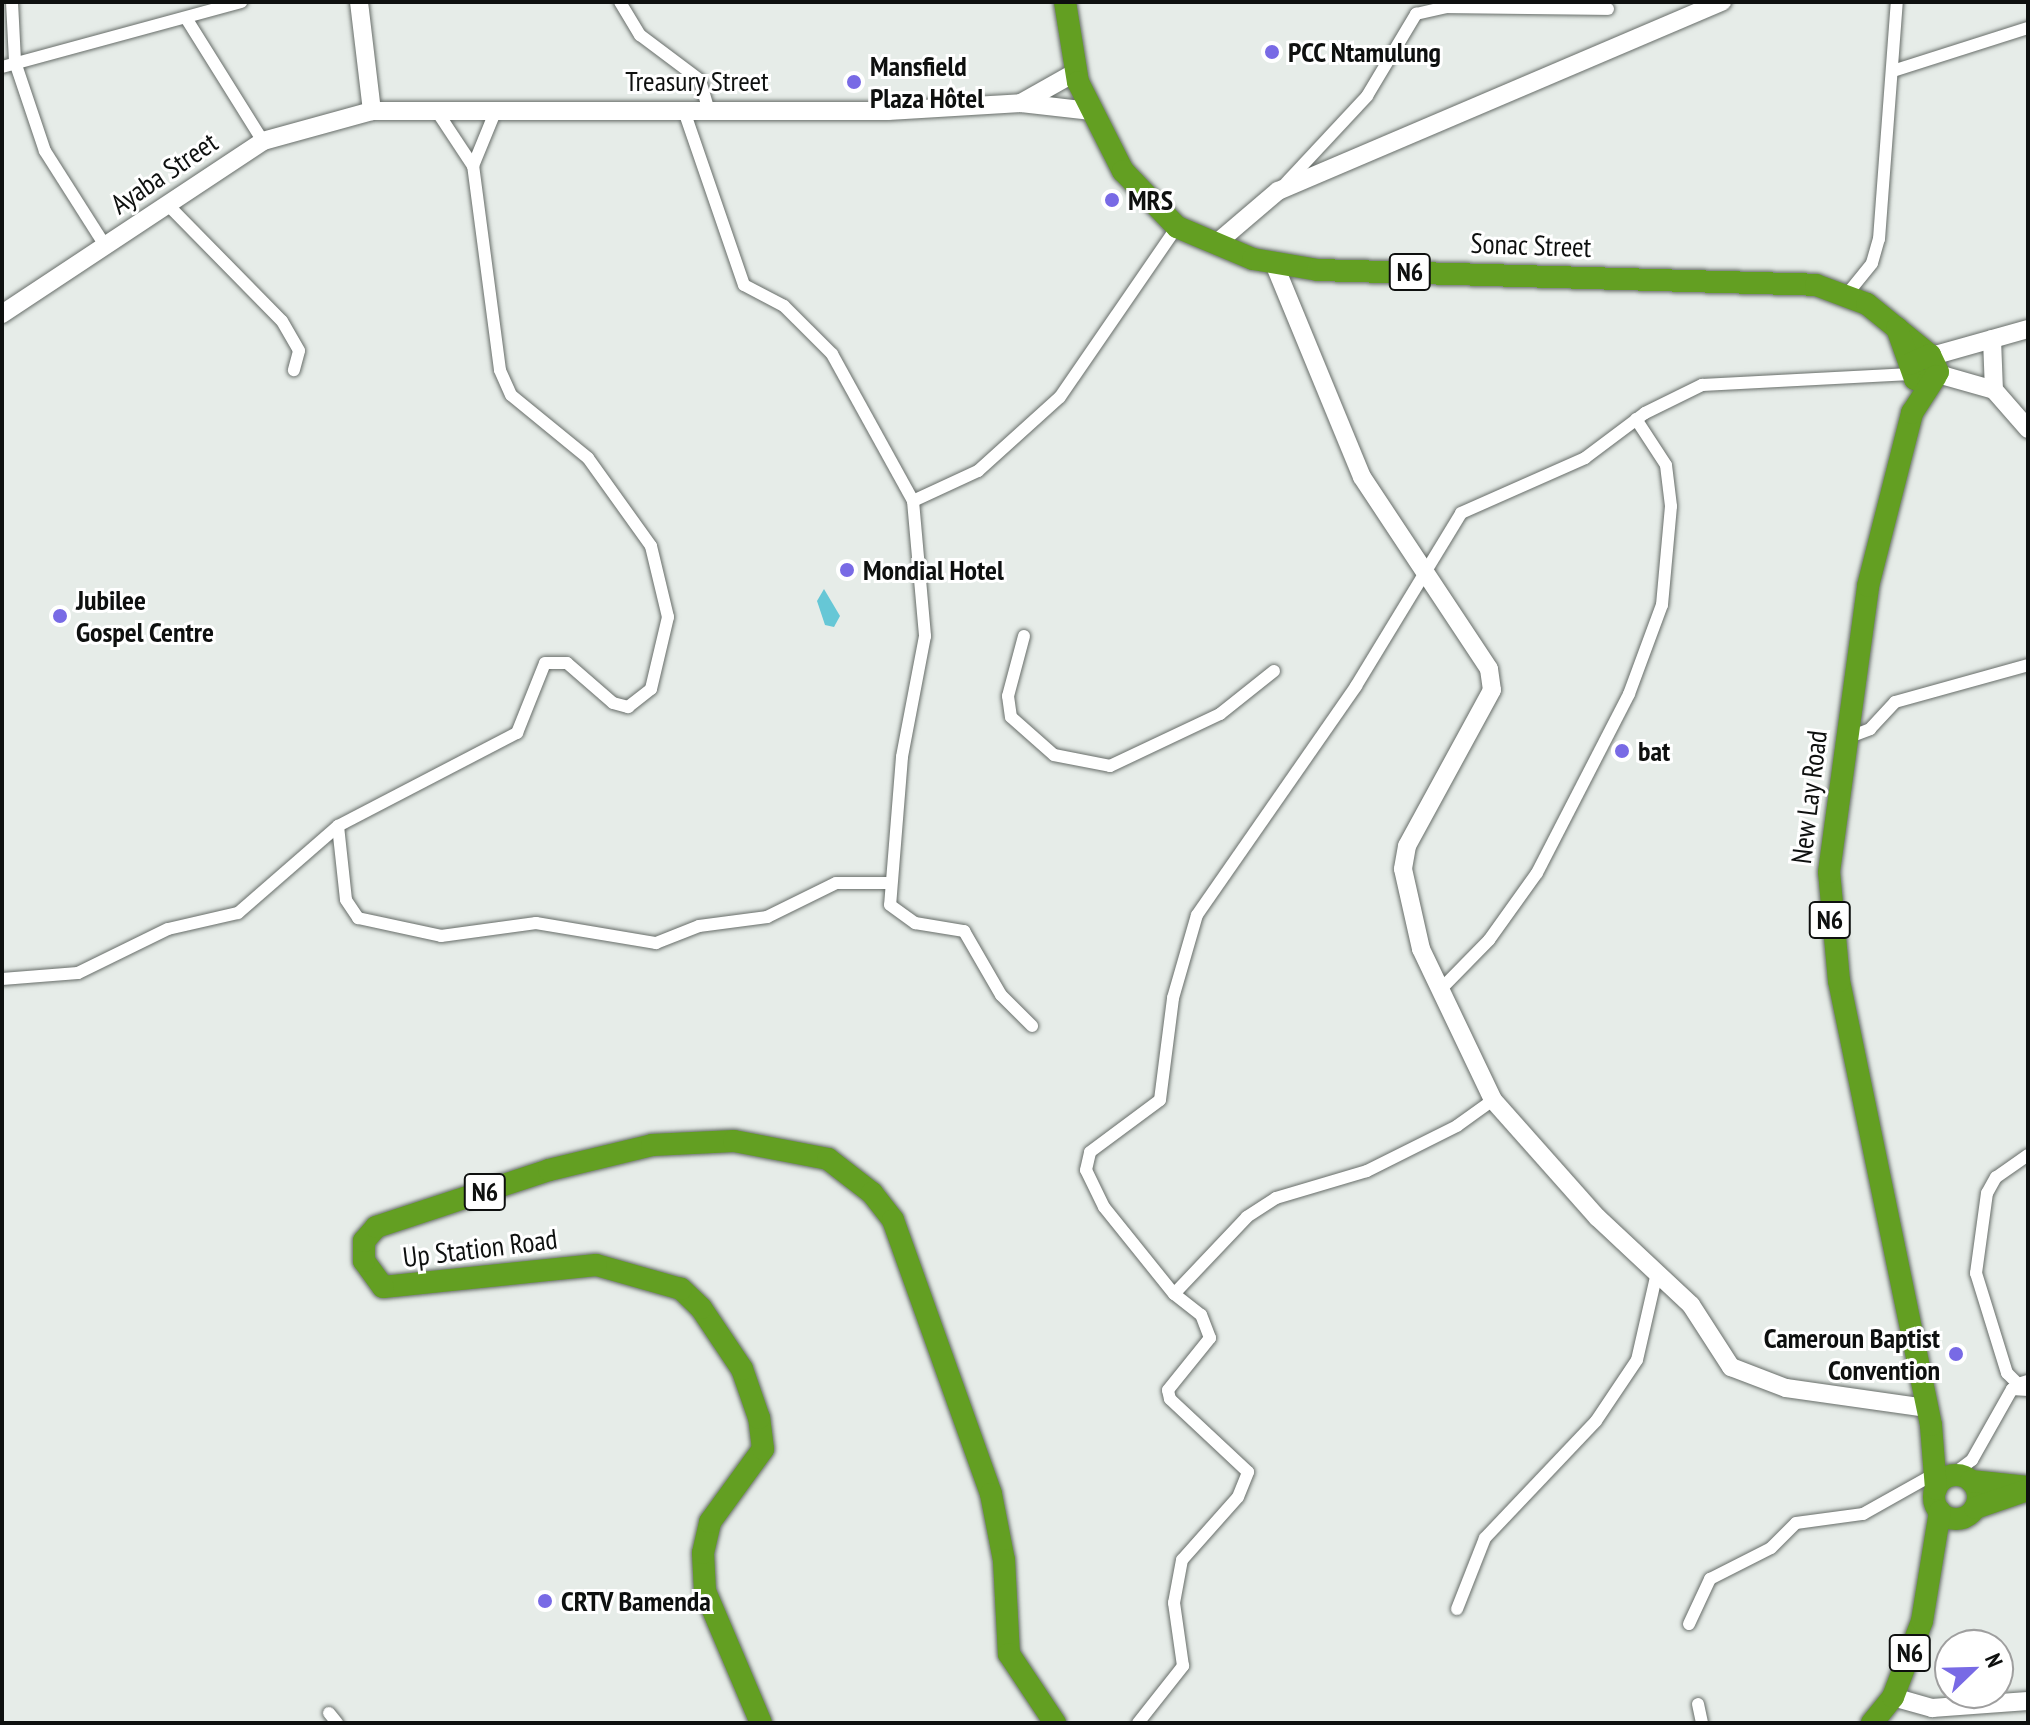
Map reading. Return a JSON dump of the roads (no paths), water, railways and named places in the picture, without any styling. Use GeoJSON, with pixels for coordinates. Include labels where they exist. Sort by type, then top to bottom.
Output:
{"type":"FeatureCollection","features":[{"type":"Feature","properties":{"kind":"highway","name":"Sonac Street"},"geometry":{"type":"LineString","coordinates":[[1065,2],[1076,72],[1090,111],[1123,171],[1177,227],[1275,266],[1773,280],[1848,293],[1897,327],[1926,368]]}},
{"type":"Feature","properties":{"kind":"highway","name":"New Lay Road"},"geometry":{"type":"LineString","coordinates":[[1926,368],[1868,586],[1847,738],[1829,912],[1928,1416]]}},
{"type":"Feature","properties":{"kind":"highway","name":"Up Station Road"},"geometry":{"type":"LineString","coordinates":[[761,1723],[705,1591],[703,1553],[710,1522],[763,1449],[759,1418],[742,1369],[701,1308],[681,1289],[596,1265],[383,1287],[364,1261],[364,1241],[376,1227],[549,1170],[652,1145],[770,1144],[839,1167],[886,1211],[911,1264],[991,1494],[1004,1560],[1009,1654],[1055,1723]]}},
{"type":"Feature","properties":{"kind":"highway","name":"N6"},"geometry":{"type":"LineString","coordinates":[[1872,1723],[1893,1697],[1933,1574],[1973,1511],[1965,1475],[1928,1416]]}},
{"type":"Feature","properties":{"kind":"highway","name":"N6"},"geometry":{"type":"LineString","coordinates":[[1928,1416],[1937,1491],[1933,1574]]}},
{"type":"Feature","properties":{"kind":"highway"},"geometry":{"type":"LineString","coordinates":[[1965,1475],[2028,1488],[1955,1519],[1937,1491],[1947,1477],[1965,1475]]}},
{"type":"Feature","properties":{"kind":"street"},"geometry":{"type":"LineString","coordinates":[[12,2],[15,62],[45,151],[106,247]]}},
{"type":"Feature","properties":{"kind":"street"},"geometry":{"type":"LineString","coordinates":[[2,67],[186,18],[218,5],[241,2]]}},
{"type":"Feature","properties":{"kind":"street"},"geometry":{"type":"LineString","coordinates":[[359,2],[372,111]]}},
{"type":"Feature","properties":{"kind":"street"},"geometry":{"type":"LineString","coordinates":[[620,2],[640,35],[700,80],[708,108]]}},
{"type":"Feature","properties":{"kind":"street"},"geometry":{"type":"LineString","coordinates":[[1278,191],[1722,2]]}},
{"type":"Feature","properties":{"kind":"street"},"geometry":{"type":"LineString","coordinates":[[1848,293],[1872,263],[1879,239],[1897,2]]}},
{"type":"Feature","properties":{"kind":"street"},"geometry":{"type":"LineString","coordinates":[[1218,242],[1278,191],[1367,96],[1416,14],[1447,7],[1608,9]]}},
{"type":"Feature","properties":{"kind":"street"},"geometry":{"type":"LineString","coordinates":[[186,18],[263,141]]}},
{"type":"Feature","properties":{"kind":"street"},"geometry":{"type":"LineString","coordinates":[[1893,71],[2028,28]]}},
{"type":"Feature","properties":{"kind":"street","name":"Treasury Street"},"geometry":{"type":"LineString","coordinates":[[1021,103],[1076,72]]}},
{"type":"Feature","properties":{"kind":"street","name":"Treasury Street"},"geometry":{"type":"LineString","coordinates":[[372,111],[683,108],[888,111],[1021,103],[1090,111]]}},
{"type":"Feature","properties":{"kind":"street"},"geometry":{"type":"LineString","coordinates":[[683,108],[744,285],[784,306],[832,354],[913,501],[925,636],[902,757],[888,899],[899,915],[964,931],[1001,995],[1032,1026]]}},
{"type":"Feature","properties":{"kind":"street"},"geometry":{"type":"LineString","coordinates":[[2,979],[78,973],[168,929],[238,913],[338,826],[517,733],[545,663],[567,663],[613,703],[641,701],[651,689],[668,617],[651,546],[588,458],[504,384],[473,166],[436,110]]}},
{"type":"Feature","properties":{"kind":"street"},"geometry":{"type":"LineString","coordinates":[[473,166],[496,110]]}},
{"type":"Feature","properties":{"kind":"street","name":"Ayaba Street"},"geometry":{"type":"LineString","coordinates":[[2,314],[263,141],[372,111]]}},
{"type":"Feature","properties":{"kind":"street"},"geometry":{"type":"LineString","coordinates":[[166,203],[282,321],[299,351],[294,370]]}},
{"type":"Feature","properties":{"kind":"street"},"geometry":{"type":"LineString","coordinates":[[913,501],[978,471],[1060,397],[1177,227]]}},
{"type":"Feature","properties":{"kind":"street"},"geometry":{"type":"LineString","coordinates":[[1275,266],[1332,419],[1423,578],[1491,680],[1407,846],[1403,869],[1412,924],[1493,1100],[1656,1277],[1691,1305],[1731,1367],[1749,1378],[1928,1416]]}},
{"type":"Feature","properties":{"kind":"street"},"geometry":{"type":"LineString","coordinates":[[1138,1723],[1183,1666],[1174,1603],[1182,1560],[1238,1497],[1248,1472],[1170,1399],[1168,1390],[1210,1338],[1201,1315],[1174,1294],[1091,1187],[1090,1152],[1160,1100],[1178,974],[1197,915],[1423,578],[1461,513],[1585,458],[1636,419],[1713,384],[1926,368],[1996,337],[2028,329]]}},
{"type":"Feature","properties":{"kind":"street"},"geometry":{"type":"LineString","coordinates":[[1994,390],[1996,337]]}},
{"type":"Feature","properties":{"kind":"street"},"geometry":{"type":"LineString","coordinates":[[1926,368],[1994,390],[2028,429]]}},
{"type":"Feature","properties":{"kind":"street"},"geometry":{"type":"LineString","coordinates":[[1441,989],[1489,940],[1537,873],[1629,694],[1662,605],[1671,506],[1666,465],[1636,419]]}},
{"type":"Feature","properties":{"kind":"street"},"geometry":{"type":"LineString","coordinates":[[1024,636],[1008,696],[1011,717],[1054,755],[1110,766],[1220,714],[1274,671]]}},
{"type":"Feature","properties":{"kind":"street"},"geometry":{"type":"LineString","coordinates":[[1847,738],[1870,729],[1895,702],[2028,665]]}},
{"type":"Feature","properties":{"kind":"street"},"geometry":{"type":"LineString","coordinates":[[338,826],[346,900],[358,918],[441,936],[536,923],[656,943],[699,926],[767,917],[836,883],[890,883]]}},
{"type":"Feature","properties":{"kind":"street"},"geometry":{"type":"LineString","coordinates":[[1174,1294],[1247,1217],[1276,1198],[1367,1171],[1457,1126],[1493,1100]]}},
{"type":"Feature","properties":{"kind":"street"},"geometry":{"type":"LineString","coordinates":[[1965,1475],[1972,1460],[2025,1385],[1998,1350],[1976,1273],[1987,1193],[2028,1155]]}},
{"type":"Feature","properties":{"kind":"street"},"geometry":{"type":"LineString","coordinates":[[1457,1609],[1485,1538],[1596,1421],[1637,1360],[1656,1277]]}},
{"type":"Feature","properties":{"kind":"street"},"geometry":{"type":"LineString","coordinates":[[1689,1624],[1710,1579],[1771,1548],[1796,1523],[1863,1514],[1937,1491]]}},
{"type":"Feature","properties":{"kind":"street"},"geometry":{"type":"LineString","coordinates":[[1893,1697],[1932,1708],[2028,1701]]}},
{"type":"Feature","properties":{"kind":"street"},"geometry":{"type":"LineString","coordinates":[[1698,1704],[1702,1723]]}},
{"type":"Feature","properties":{"kind":"water"},"geometry":{"type":"Polygon","coordinates":[[[824,589],[840,616],[834,627],[825,625],[817,601],[824,589]]]}},
{"type":"Feature","properties":{"kind":"place","name":"PCC Ntamulung"},"geometry":{"type":"Point","coordinates":[1272,52]}},
{"type":"Feature","properties":{"kind":"place","name":"Mansfield Plaza Hôtel"},"geometry":{"type":"Point","coordinates":[854,82]}},
{"type":"Feature","properties":{"kind":"place","name":"MRS"},"geometry":{"type":"Point","coordinates":[1112,200]}},
{"type":"Feature","properties":{"kind":"place","name":"Mondial Hotel"},"geometry":{"type":"Point","coordinates":[847,570]}},
{"type":"Feature","properties":{"kind":"place","name":"Jubilee Gospel Centre"},"geometry":{"type":"Point","coordinates":[60,616]}},
{"type":"Feature","properties":{"kind":"place","name":"bat"},"geometry":{"type":"Point","coordinates":[1622,751]}},
{"type":"Feature","properties":{"kind":"place","name":"Cameroun Baptist Convention"},"geometry":{"type":"Point","coordinates":[1956,1354]}},
{"type":"Feature","properties":{"kind":"place","name":"CRTV Bamenda"},"geometry":{"type":"Point","coordinates":[545,1601]}}]}
